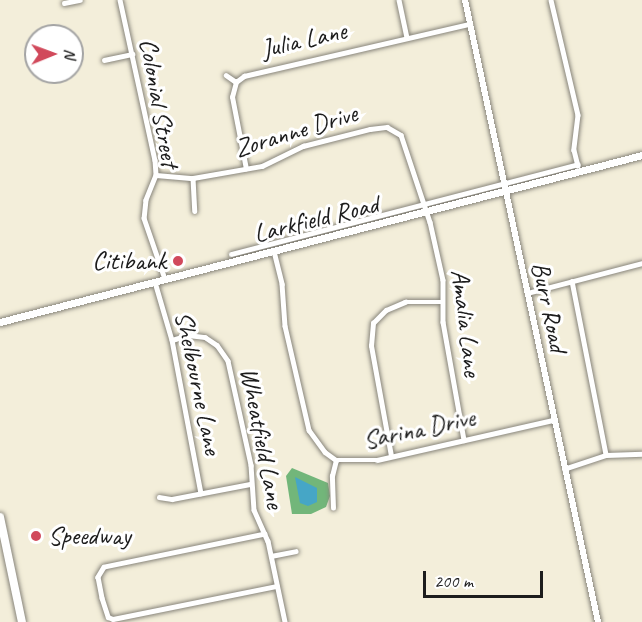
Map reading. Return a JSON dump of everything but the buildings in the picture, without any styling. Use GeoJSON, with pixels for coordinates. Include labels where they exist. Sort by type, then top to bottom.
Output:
{"type":"FeatureCollection","features":[{"type":"Feature","properties":{"kind":"main road","name":"Larkfield Road"},"geometry":{"type":"LineString","coordinates":[[0,322],[274,251],[424,208],[579,168],[642,155]]}},
{"type":"Feature","properties":{"kind":"main road"},"geometry":{"type":"LineString","coordinates":[[0,518],[22,622]]}},
{"type":"Feature","properties":{"kind":"street"},"geometry":{"type":"LineString","coordinates":[[64,3],[80,0]]}},
{"type":"Feature","properties":{"kind":"street","name":"Colonial Street"},"geometry":{"type":"LineString","coordinates":[[120,0],[156,175],[146,200],[144,218],[165,279]]}},
{"type":"Feature","properties":{"kind":"street"},"geometry":{"type":"LineString","coordinates":[[399,0],[407,37]]}},
{"type":"Feature","properties":{"kind":"street","name":"Burr Road"},"geometry":{"type":"LineString","coordinates":[[465,0],[503,188],[598,622]]}},
{"type":"Feature","properties":{"kind":"street"},"geometry":{"type":"LineString","coordinates":[[551,0],[578,115],[574,141],[579,168]]}},
{"type":"Feature","properties":{"kind":"street","name":"Julia Lane"},"geometry":{"type":"LineString","coordinates":[[246,169],[232,97],[236,82],[261,69],[470,24]]}},
{"type":"Feature","properties":{"kind":"street"},"geometry":{"type":"LineString","coordinates":[[104,60],[132,54]]}},
{"type":"Feature","properties":{"kind":"street"},"geometry":{"type":"LineString","coordinates":[[226,75],[236,82]]}},
{"type":"Feature","properties":{"kind":"street","name":"Zoranne Drive"},"geometry":{"type":"LineString","coordinates":[[156,175],[193,178],[246,169],[316,142],[387,128],[406,141],[424,208]]}},
{"type":"Feature","properties":{"kind":"street"},"geometry":{"type":"LineString","coordinates":[[193,178],[195,211]]}},
{"type":"Feature","properties":{"kind":"street","name":"Larkfield Road"},"geometry":{"type":"LineString","coordinates":[[231,254],[424,208]]}},
{"type":"Feature","properties":{"kind":"street","name":"Amalia Lane"},"geometry":{"type":"LineString","coordinates":[[424,208],[443,280],[442,302],[464,440]]}},
{"type":"Feature","properties":{"kind":"street","name":"Sarina Drive"},"geometry":{"type":"LineString","coordinates":[[274,251],[282,284],[285,326],[309,430],[325,452],[336,460],[362,463],[553,420]]}},
{"type":"Feature","properties":{"kind":"street"},"geometry":{"type":"LineString","coordinates":[[527,293],[642,263]]}},
{"type":"Feature","properties":{"kind":"street"},"geometry":{"type":"LineString","coordinates":[[572,281],[606,455]]}},
{"type":"Feature","properties":{"kind":"street","name":"Shelbourne Lane"},"geometry":{"type":"LineString","coordinates":[[155,282],[172,340],[201,493]]}},
{"type":"Feature","properties":{"kind":"street"},"geometry":{"type":"LineString","coordinates":[[391,456],[371,346],[373,323],[386,310],[405,302],[442,302]]}},
{"type":"Feature","properties":{"kind":"street","name":"Wheatfield Lane"},"geometry":{"type":"LineString","coordinates":[[172,340],[197,335],[224,353],[251,465],[250,484],[254,510],[265,534],[285,622]]}},
{"type":"Feature","properties":{"kind":"street"},"geometry":{"type":"LineString","coordinates":[[564,469],[606,455],[642,454]]}},
{"type":"Feature","properties":{"kind":"street"},"geometry":{"type":"LineString","coordinates":[[333,508],[331,488],[336,460]]}},
{"type":"Feature","properties":{"kind":"street"},"geometry":{"type":"LineString","coordinates":[[159,497],[201,493],[250,484]]}},
{"type":"Feature","properties":{"kind":"street"},"geometry":{"type":"LineString","coordinates":[[265,534],[104,567],[98,577],[102,598],[108,617],[113,619],[277,586]]}},
{"type":"Feature","properties":{"kind":"street"},"geometry":{"type":"LineString","coordinates":[[271,556],[296,551]]}},
{"type":"Feature","properties":{"kind":"street"},"geometry":{"type":"LineString","coordinates":[[143,613],[144,622]]}},
{"type":"Feature","properties":{"kind":"green space"},"geometry":{"type":"Polygon","coordinates":[[[292,468],[328,483],[330,496],[326,507],[311,514],[292,514],[286,476],[292,468]]]}},
{"type":"Feature","properties":{"kind":"water"},"geometry":{"type":"Polygon","coordinates":[[[295,477],[317,488],[317,502],[308,506],[300,503],[295,477]]]}},
{"type":"Feature","properties":{"kind":"place","name":"Citibank"},"geometry":{"type":"Point","coordinates":[178,261]}},
{"type":"Feature","properties":{"kind":"place","name":"Speedway"},"geometry":{"type":"Point","coordinates":[36,536]}}]}
